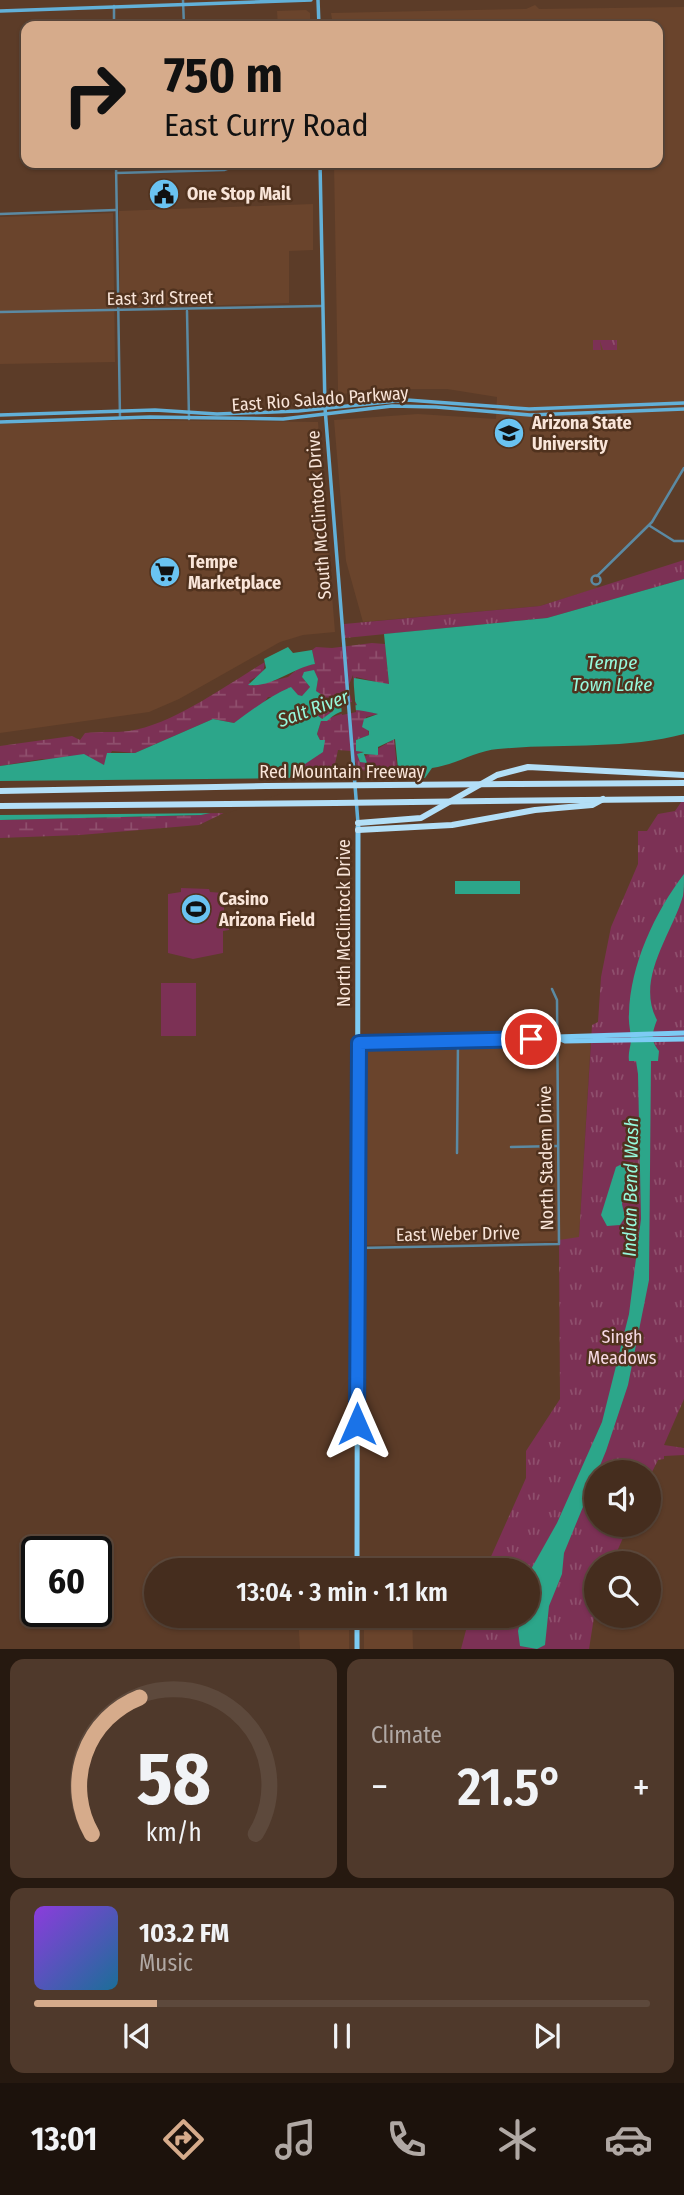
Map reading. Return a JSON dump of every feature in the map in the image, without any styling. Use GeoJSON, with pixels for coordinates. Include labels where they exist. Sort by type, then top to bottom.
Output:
{"type":"FeatureCollection","features":[{"type":"Feature","properties":{"kind":"highway"},"geometry":{"type":"LineString","coordinates":[[358,827],[421,818],[496,775],[528,767],[684,775]]}},
{"type":"Feature","properties":{"kind":"highway","name":"Red Mountain Freeway"},"geometry":{"type":"LineString","coordinates":[[0,790],[684,783]]}},
{"type":"Feature","properties":{"kind":"highway"},"geometry":{"type":"LineString","coordinates":[[358,827],[452,825],[535,810],[592,805],[603,799]]}},
{"type":"Feature","properties":{"kind":"highway","name":"Red Mountain Freeway"},"geometry":{"type":"LineString","coordinates":[[0,806],[684,799]]}},
{"type":"Feature","properties":{"kind":"main road"},"geometry":{"type":"LineString","coordinates":[[0,11],[146,3],[311,0]]}},
{"type":"Feature","properties":{"kind":"main road"},"geometry":{"type":"LineString","coordinates":[[318,0],[319,21]]}},
{"type":"Feature","properties":{"kind":"main road","name":"South McClintock Drive"},"geometry":{"type":"LineString","coordinates":[[320,168],[325,408],[358,827]]}},
{"type":"Feature","properties":{"kind":"main road","name":"East Rio Salado Parkway"},"geometry":{"type":"LineString","coordinates":[[0,415],[120,411],[247,413],[407,400],[529,410],[684,404]]}},
{"type":"Feature","properties":{"kind":"main road","name":"East Rio Salado Parkway"},"geometry":{"type":"LineString","coordinates":[[0,422],[120,418],[270,420],[326,416],[392,406],[530,415],[684,409]]}},
{"type":"Feature","properties":{"kind":"main road","name":"North McClintock Drive"},"geometry":{"type":"LineString","coordinates":[[357,1558],[358,827]]}},
{"type":"Feature","properties":{"kind":"main road"},"geometry":{"type":"LineString","coordinates":[[656,1037],[684,1034]]}},
{"type":"Feature","properties":{"kind":"main road"},"geometry":{"type":"LineString","coordinates":[[359,1043],[627,1037],[684,1039]]}},
{"type":"Feature","properties":{"kind":"main road"},"geometry":{"type":"LineString","coordinates":[[357,1628],[358,1649]]}},
{"type":"Feature","properties":{"kind":"street"},"geometry":{"type":"LineString","coordinates":[[183,2],[184,21]]}},
{"type":"Feature","properties":{"kind":"street"},"geometry":{"type":"LineString","coordinates":[[114,6],[114,21]]}},
{"type":"Feature","properties":{"kind":"street"},"geometry":{"type":"LineString","coordinates":[[116,168],[120,418]]}},
{"type":"Feature","properties":{"kind":"street"},"geometry":{"type":"LineString","coordinates":[[116,173],[230,168]]}},
{"type":"Feature","properties":{"kind":"street"},"geometry":{"type":"LineString","coordinates":[[0,214],[116,210]]}},
{"type":"Feature","properties":{"kind":"street","name":"East 3rd Street"},"geometry":{"type":"LineString","coordinates":[[0,312],[321,306]]}},
{"type":"Feature","properties":{"kind":"street"},"geometry":{"type":"LineString","coordinates":[[187,310],[189,419]]}},
{"type":"Feature","properties":{"kind":"street"},"geometry":{"type":"LineString","coordinates":[[597,576],[650,525],[684,468]]}},
{"type":"Feature","properties":{"kind":"street"},"geometry":{"type":"LineString","coordinates":[[680,476],[684,479]]}},
{"type":"Feature","properties":{"kind":"street"},"geometry":{"type":"LineString","coordinates":[[650,525],[674,541],[684,541]]}},
{"type":"Feature","properties":{"kind":"street","name":"North Stadem Drive"},"geometry":{"type":"LineString","coordinates":[[552,989],[557,1000],[559,1244]]}},
{"type":"Feature","properties":{"kind":"street"},"geometry":{"type":"LineString","coordinates":[[457,1153],[458,1041]]}},
{"type":"Feature","properties":{"kind":"street"},"geometry":{"type":"LineString","coordinates":[[511,1147],[558,1146]]}},
{"type":"Feature","properties":{"kind":"street","name":"East Weber Drive"},"geometry":{"type":"LineString","coordinates":[[358,1248],[559,1244]]}},
{"type":"Feature","properties":{"kind":"shaded area"},"geometry":{"type":"Polygon","coordinates":[[[535,5],[539,9],[684,7],[684,468],[652,522],[592,578],[598,588],[540,606],[363,622],[346,561],[334,420],[418,414],[496,419],[497,397],[447,389],[407,389],[407,394],[380,395],[379,390],[342,394],[338,390],[334,168],[663,168],[663,21],[332,21],[331,13],[526,9],[535,5]]]}},
{"type":"Feature","properties":{"kind":"shaded area"},"geometry":{"type":"Polygon","coordinates":[[[306,10],[310,13],[310,21],[278,21],[277,11],[306,10]]]}},
{"type":"Feature","properties":{"kind":"shaded area"},"geometry":{"type":"Polygon","coordinates":[[[313,204],[313,250],[289,251],[289,303],[124,308],[120,304],[119,211],[313,204]]]}},
{"type":"Feature","properties":{"kind":"shaded area"},"geometry":{"type":"Polygon","coordinates":[[[113,213],[115,362],[0,364],[0,217],[113,213]]]}},
{"type":"Feature","properties":{"kind":"shaded area","name":"Tempe Marketplace"},"geometry":{"type":"Polygon","coordinates":[[[129,420],[318,422],[335,632],[303,635],[280,642],[179,699],[149,712],[0,733],[0,424],[129,420]]]}},
{"type":"Feature","properties":{"kind":"shaded area"},"geometry":{"type":"Polygon","coordinates":[[[591,1038],[579,1238],[554,1241],[366,1245],[366,1048],[591,1038]]]}},
{"type":"Feature","properties":{"kind":"shaded area"},"geometry":{"type":"Polygon","coordinates":[[[299,1628],[349,1628],[349,1649],[300,1649],[299,1628]]]}},
{"type":"Feature","properties":{"kind":"shaded area"},"geometry":{"type":"Polygon","coordinates":[[[364,1628],[412,1628],[413,1649],[364,1649],[364,1628]]]}},
{"type":"Feature","properties":{"kind":"green space"},"geometry":{"type":"Polygon","coordinates":[[[593,340],[617,340],[617,350],[603,350],[600,341],[601,350],[593,350],[593,340]]]}},
{"type":"Feature","properties":{"kind":"green space"},"geometry":{"type":"Polygon","coordinates":[[[684,560],[684,579],[547,618],[345,638],[344,624],[540,606],[684,560]]]}},
{"type":"Feature","properties":{"kind":"green space"},"geometry":{"type":"Polygon","coordinates":[[[385,644],[389,685],[356,677],[352,696],[357,705],[325,708],[333,709],[330,715],[321,719],[312,711],[318,679],[302,677],[310,687],[309,692],[302,696],[268,697],[261,707],[234,723],[213,719],[135,753],[112,751],[104,765],[42,759],[0,766],[0,746],[72,736],[80,740],[85,733],[123,732],[146,727],[182,712],[265,662],[263,673],[249,681],[252,686],[288,677],[300,667],[315,664],[312,650],[316,647],[332,648],[385,644]]]}},
{"type":"Feature","properties":{"kind":"green space"},"geometry":{"type":"Polygon","coordinates":[[[358,708],[378,714],[366,717],[369,735],[356,740],[364,751],[360,753],[364,757],[394,739],[397,767],[378,772],[358,769],[351,751],[338,750],[333,773],[294,774],[320,740],[317,734],[321,721],[358,708]]]}},
{"type":"Feature","properties":{"kind":"green space","name":"Singh Meadows"},"geometry":{"type":"Polygon","coordinates":[[[684,798],[684,1399],[664,1445],[684,1448],[684,1455],[664,1456],[664,1459],[658,1460],[584,1460],[584,1537],[623,1537],[617,1551],[584,1551],[584,1628],[592,1628],[589,1649],[461,1649],[467,1628],[540,1628],[540,1558],[490,1558],[526,1478],[526,1451],[560,1399],[559,1240],[579,1237],[592,1025],[598,1022],[601,977],[611,927],[638,864],[638,831],[647,831],[658,814],[675,811],[684,798]]]}},
{"type":"Feature","properties":{"kind":"green space"},"geometry":{"type":"Polygon","coordinates":[[[234,808],[199,825],[80,835],[0,838],[0,820],[201,815],[234,808]]]}},
{"type":"Feature","properties":{"kind":"green space","name":"Casino Arizona Field"},"geometry":{"type":"Polygon","coordinates":[[[181,888],[209,889],[210,892],[224,893],[224,924],[229,924],[229,930],[223,931],[223,953],[193,959],[168,953],[168,894],[181,892],[181,888]]]}},
{"type":"Feature","properties":{"kind":"green space"},"geometry":{"type":"Polygon","coordinates":[[[161,983],[196,983],[196,1036],[161,1036],[161,983]]]}},
{"type":"Feature","properties":{"kind":"water","name":"Tempe Town Lake"},"geometry":{"type":"Polygon","coordinates":[[[684,579],[684,734],[616,744],[490,750],[432,768],[425,778],[399,778],[395,739],[378,747],[378,755],[364,754],[367,763],[360,762],[357,754],[364,752],[356,751],[356,740],[369,735],[369,731],[362,727],[364,719],[378,714],[358,710],[345,711],[327,721],[321,721],[317,734],[320,740],[325,740],[323,752],[296,770],[279,791],[234,808],[201,815],[0,820],[0,766],[84,754],[104,765],[107,753],[135,753],[213,719],[234,723],[291,687],[302,696],[310,687],[302,677],[304,672],[314,670],[318,679],[316,691],[322,695],[312,711],[322,719],[333,711],[322,707],[328,702],[338,708],[357,705],[352,696],[354,678],[389,684],[384,634],[547,618],[684,579]]]}},
{"type":"Feature","properties":{"kind":"water"},"geometry":{"type":"Polygon","coordinates":[[[288,647],[293,653],[312,650],[315,664],[265,684],[248,685],[266,668],[264,659],[288,647]]]}},
{"type":"Feature","properties":{"kind":"water"},"geometry":{"type":"Polygon","coordinates":[[[684,874],[683,896],[658,957],[650,989],[651,1004],[657,1020],[653,1040],[659,1051],[658,1061],[651,1061],[649,1280],[628,1385],[606,1451],[602,1460],[585,1460],[602,1422],[629,1314],[641,1219],[638,1074],[636,1061],[629,1061],[630,995],[646,940],[684,874]]]}},
{"type":"Feature","properties":{"kind":"water"},"geometry":{"type":"Polygon","coordinates":[[[455,881],[520,881],[520,894],[455,894],[455,881]]]}},
{"type":"Feature","properties":{"kind":"water"},"geometry":{"type":"Polygon","coordinates":[[[624,1163],[627,1169],[622,1204],[625,1217],[620,1225],[607,1226],[601,1215],[616,1167],[624,1163]]]}},
{"type":"Feature","properties":{"kind":"water"},"geometry":{"type":"Polygon","coordinates":[[[584,1462],[584,1504],[564,1553],[562,1574],[549,1606],[545,1645],[537,1649],[520,1646],[519,1628],[540,1628],[540,1558],[537,1558],[557,1523],[584,1462]]]}},
{"type":"Feature","properties":{"kind":"pier"},"geometry":{"type":"Polygon","coordinates":[[[353,675],[356,712],[342,715],[341,704],[352,702],[348,687],[353,675]]]}},
{"type":"Feature","properties":{"kind":"pier"},"geometry":{"type":"Polygon","coordinates":[[[295,778],[280,794],[228,813],[0,815],[0,781],[295,778]]]}},
{"type":"Feature","properties":{"kind":"place","name":"One Stop Mail"},"geometry":{"type":"Point","coordinates":[164,194]}},
{"type":"Feature","properties":{"kind":"place","name":"Arizona State University"},"geometry":{"type":"Point","coordinates":[509,433]}},
{"type":"Feature","properties":{"kind":"place","name":"Tempe Marketplace"},"geometry":{"type":"Point","coordinates":[165,572]}},
{"type":"Feature","properties":{"kind":"place","name":"Casino Arizona Field"},"geometry":{"type":"Point","coordinates":[196,909]}},
{"type":"Feature","properties":{"kind":"route"},"geometry":{"type":"LineString","coordinates":[[357,1424],[359,1043],[531,1039]]}},
{"type":"Feature","properties":{"kind":"water label","name":"Salt River"},"geometry":{"type":"Point","coordinates":[313,708]}},
{"type":"Feature","properties":{"kind":"water label","name":"Indian Bend Wash"},"geometry":{"type":"Point","coordinates":[630,1187]}}]}
